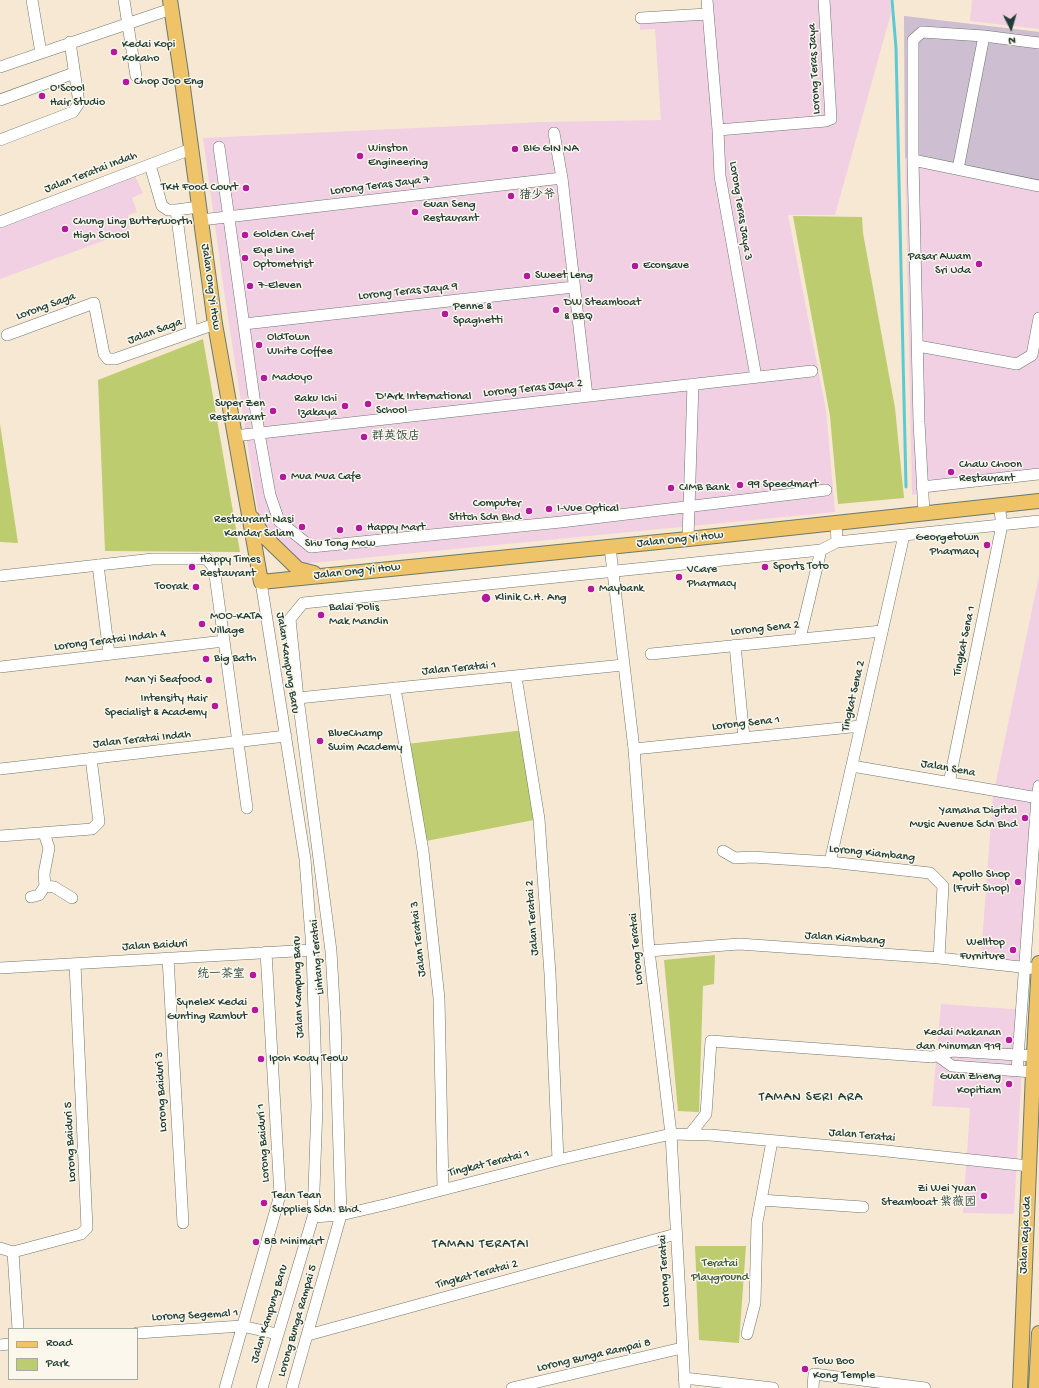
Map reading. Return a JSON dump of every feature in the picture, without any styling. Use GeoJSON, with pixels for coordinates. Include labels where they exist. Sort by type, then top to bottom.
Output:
{"type":"FeatureCollection","features":[{"type":"Feature","properties":{"kind":"main road","name":"Jalan Ong Yi How"},"geometry":{"type":"LineString","coordinates":[[170,5],[215,324],[261,582],[688,539],[1039,501]]}},
{"type":"Feature","properties":{"kind":"main road"},"geometry":{"type":"LineString","coordinates":[[248,513],[264,536],[298,569],[323,575]]}},
{"type":"Feature","properties":{"kind":"main road","name":"Jalan Raja Uda"},"geometry":{"type":"LineString","coordinates":[[1020,1388],[1039,963]]}},
{"type":"Feature","properties":{"kind":"main road"},"geometry":{"type":"LineString","coordinates":[[1036,1388],[1039,1333]]}},
{"type":"Feature","properties":{"kind":"street"},"geometry":{"type":"LineString","coordinates":[[32,0],[41,53]]}},
{"type":"Feature","properties":{"kind":"street"},"geometry":{"type":"LineString","coordinates":[[124,0],[136,76]]}},
{"type":"Feature","properties":{"kind":"street","name":"Lorong Teras Jaya 3"},"geometry":{"type":"LineString","coordinates":[[707,0],[718,130],[720,176],[756,377]]}},
{"type":"Feature","properties":{"kind":"street","name":"Lorong Teras Jaya"},"geometry":{"type":"LineString","coordinates":[[718,130],[826,121],[832,119],[824,0]]}},
{"type":"Feature","properties":{"kind":"street"},"geometry":{"type":"LineString","coordinates":[[0,67],[128,23],[170,5]]}},
{"type":"Feature","properties":{"kind":"street"},"geometry":{"type":"LineString","coordinates":[[641,18],[707,14]]}},
{"type":"Feature","properties":{"kind":"street"},"geometry":{"type":"LineString","coordinates":[[924,513],[913,160],[913,40],[922,32],[984,36],[1039,43]]}},
{"type":"Feature","properties":{"kind":"street"},"geometry":{"type":"LineString","coordinates":[[958,169],[984,36]]}},
{"type":"Feature","properties":{"kind":"street"},"geometry":{"type":"LineString","coordinates":[[0,140],[73,112],[79,103],[70,42]]}},
{"type":"Feature","properties":{"kind":"street"},"geometry":{"type":"LineString","coordinates":[[0,100],[74,73]]}},
{"type":"Feature","properties":{"kind":"street"},"geometry":{"type":"LineString","coordinates":[[554,133],[562,178],[586,396]]}},
{"type":"Feature","properties":{"kind":"street"},"geometry":{"type":"LineString","coordinates":[[219,148],[259,433],[270,495],[279,521],[312,547],[561,522],[826,490]]}},
{"type":"Feature","properties":{"kind":"street","name":"Jalan Teratai Indah"},"geometry":{"type":"LineString","coordinates":[[0,222],[191,149]]}},
{"type":"Feature","properties":{"kind":"street"},"geometry":{"type":"LineString","coordinates":[[913,160],[1039,186]]}},
{"type":"Feature","properties":{"kind":"street"},"geometry":{"type":"LineString","coordinates":[[150,165],[162,206],[168,210],[176,210],[192,332]]}},
{"type":"Feature","properties":{"kind":"street","name":"Lorong Teras Jaya 7"},"geometry":{"type":"LineString","coordinates":[[176,210],[228,217],[562,178]]}},
{"type":"Feature","properties":{"kind":"street","name":"Lorong Teras Jaya 9"},"geometry":{"type":"LineString","coordinates":[[244,324],[574,286]]}},
{"type":"Feature","properties":{"kind":"street","name":"Lorong Saga"},"geometry":{"type":"LineString","coordinates":[[7,335],[94,303],[104,354]]}},
{"type":"Feature","properties":{"kind":"street"},"geometry":{"type":"LineString","coordinates":[[918,346],[1018,364],[1032,355],[1039,318]]}},
{"type":"Feature","properties":{"kind":"street","name":"Jalan Saga"},"geometry":{"type":"LineString","coordinates":[[104,354],[108,359],[115,360],[215,324]]}},
{"type":"Feature","properties":{"kind":"street","name":"Lorong Teras Jaya 2"},"geometry":{"type":"LineString","coordinates":[[234,436],[812,371]]}},
{"type":"Feature","properties":{"kind":"street"},"geometry":{"type":"LineString","coordinates":[[688,539],[693,384]]}},
{"type":"Feature","properties":{"kind":"street"},"geometry":{"type":"LineString","coordinates":[[922,487],[1039,474]]}},
{"type":"Feature","properties":{"kind":"street","name":"Tingkat Sena 1"},"geometry":{"type":"LineString","coordinates":[[949,782],[1002,525],[999,505]]}},
{"type":"Feature","properties":{"kind":"street","name":"Jalan Ong Yi How"},"geometry":{"type":"LineString","coordinates":[[298,698],[290,619],[303,603],[821,550],[837,542],[1039,521]]}},
{"type":"Feature","properties":{"kind":"street"},"geometry":{"type":"LineString","coordinates":[[836,523],[837,542]]}},
{"type":"Feature","properties":{"kind":"street","name":"Tingkat Sena 2"},"geometry":{"type":"LineString","coordinates":[[830,862],[904,535]]}},
{"type":"Feature","properties":{"kind":"street","name":"Lorong Teratai"},"geometry":{"type":"LineString","coordinates":[[610,547],[634,749],[649,951],[671,1134],[684,1383]]}},
{"type":"Feature","properties":{"kind":"street"},"geometry":{"type":"LineString","coordinates":[[800,638],[821,550]]}},
{"type":"Feature","properties":{"kind":"street"},"geometry":{"type":"LineString","coordinates":[[0,576],[153,559],[207,559],[214,568],[247,808]]}},
{"type":"Feature","properties":{"kind":"street"},"geometry":{"type":"LineString","coordinates":[[98,565],[109,654]]}},
{"type":"Feature","properties":{"kind":"street","name":"Jalan Kampung Baru"},"geometry":{"type":"LineString","coordinates":[[261,582],[305,859],[312,950],[317,1106],[313,1217],[262,1388]]}},
{"type":"Feature","properties":{"kind":"street","name":"Lorong Sena 2"},"geometry":{"type":"LineString","coordinates":[[651,654],[882,631]]}},
{"type":"Feature","properties":{"kind":"street","name":"Lorong Teratai Indah 4"},"geometry":{"type":"LineString","coordinates":[[0,667],[224,641]]}},
{"type":"Feature","properties":{"kind":"street"},"geometry":{"type":"LineString","coordinates":[[735,645],[744,738]]}},
{"type":"Feature","properties":{"kind":"street","name":"Jalan Teratai 1"},"geometry":{"type":"LineString","coordinates":[[298,698],[623,665]]}},
{"type":"Feature","properties":{"kind":"street","name":"Jalan Teratai 2"},"geometry":{"type":"LineString","coordinates":[[516,677],[539,820],[550,974],[558,1160]]}},
{"type":"Feature","properties":{"kind":"street","name":"Jalan Teratai 3"},"geometry":{"type":"LineString","coordinates":[[395,688],[422,842],[439,998],[443,1189]]}},
{"type":"Feature","properties":{"kind":"street","name":"Lintang Teratai"},"geometry":{"type":"LineString","coordinates":[[298,698],[332,951],[337,1068],[340,1215]]}},
{"type":"Feature","properties":{"kind":"street","name":"Lorong Sena 1"},"geometry":{"type":"LineString","coordinates":[[634,749],[861,726]]}},
{"type":"Feature","properties":{"kind":"street","name":"Jalan Teratai Indah"},"geometry":{"type":"LineString","coordinates":[[0,769],[286,736]]}},
{"type":"Feature","properties":{"kind":"street"},"geometry":{"type":"LineString","coordinates":[[0,836],[92,830],[99,822],[91,758]]}},
{"type":"Feature","properties":{"kind":"street","name":"Jalan Sena"},"geometry":{"type":"LineString","coordinates":[[852,766],[1038,798]]}},
{"type":"Feature","properties":{"kind":"street"},"geometry":{"type":"LineString","coordinates":[[1017,1071],[1039,786]]}},
{"type":"Feature","properties":{"kind":"street"},"geometry":{"type":"LineString","coordinates":[[49,848],[61,837],[62,831]]}},
{"type":"Feature","properties":{"kind":"street"},"geometry":{"type":"LineString","coordinates":[[31,897],[40,895],[45,886],[44,874],[49,848],[44,833]]}},
{"type":"Feature","properties":{"kind":"street","name":"Lorong Kiambang"},"geometry":{"type":"LineString","coordinates":[[723,851],[735,858],[752,857],[830,862],[930,872],[943,886],[939,958]]}},
{"type":"Feature","properties":{"kind":"street"},"geometry":{"type":"LineString","coordinates":[[45,886],[54,887],[72,898]]}},
{"type":"Feature","properties":{"kind":"street","name":"Jalan Kiambang"},"geometry":{"type":"LineString","coordinates":[[649,951],[739,944],[939,958],[1039,969]]}},
{"type":"Feature","properties":{"kind":"street","name":"Jalan Baiduri"},"geometry":{"type":"LineString","coordinates":[[0,968],[312,950]]}},
{"type":"Feature","properties":{"kind":"street","name":"Lorong Baiduri 1"},"geometry":{"type":"LineString","coordinates":[[242,1326],[280,1195],[266,952]]}},
{"type":"Feature","properties":{"kind":"street","name":"Lorong Baiduri 3"},"geometry":{"type":"LineString","coordinates":[[168,958],[183,1223]]}},
{"type":"Feature","properties":{"kind":"street","name":"Lorong Baiduri 5"},"geometry":{"type":"LineString","coordinates":[[5,1250],[81,1234],[87,1228],[75,964]]}},
{"type":"Feature","properties":{"kind":"street"},"geometry":{"type":"LineString","coordinates":[[691,1133],[706,1114],[711,1041],[938,1056],[952,1051],[1034,1056]]}},
{"type":"Feature","properties":{"kind":"street"},"geometry":{"type":"LineString","coordinates":[[938,1056],[952,1066],[1033,1072]]}},
{"type":"Feature","properties":{"kind":"street","name":"Jalan Teratai"},"geometry":{"type":"LineString","coordinates":[[671,1134],[691,1133],[1029,1166]]}},
{"type":"Feature","properties":{"kind":"street","name":"Tingkat Teratai 1"},"geometry":{"type":"LineString","coordinates":[[313,1217],[340,1215],[558,1160],[671,1134]]}},
{"type":"Feature","properties":{"kind":"street"},"geometry":{"type":"LineString","coordinates":[[748,1334],[755,1303],[758,1222],[772,1141]]}},
{"type":"Feature","properties":{"kind":"street"},"geometry":{"type":"LineString","coordinates":[[761,1200],[863,1207]]}},
{"type":"Feature","properties":{"kind":"street","name":"Lorong Bunga Rampai 5"},"geometry":{"type":"LineString","coordinates":[[292,1388],[308,1335],[340,1215]]}},
{"type":"Feature","properties":{"kind":"street","name":"Tingkat Teratai 2"},"geometry":{"type":"LineString","coordinates":[[308,1335],[676,1234]]}},
{"type":"Feature","properties":{"kind":"street"},"geometry":{"type":"LineString","coordinates":[[5,1250],[18,1328]]}},
{"type":"Feature","properties":{"kind":"street"},"geometry":{"type":"LineString","coordinates":[[225,1388],[242,1326]]}},
{"type":"Feature","properties":{"kind":"street","name":"Lorong Segemal 1"},"geometry":{"type":"LineString","coordinates":[[138,1332],[242,1326],[277,1334]]}},
{"type":"Feature","properties":{"kind":"street","name":"Lorong Bunga Rampai 8"},"geometry":{"type":"LineString","coordinates":[[512,1388],[682,1348]]}},
{"type":"Feature","properties":{"kind":"street"},"geometry":{"type":"LineString","coordinates":[[813,1388],[814,1374],[925,1388]]}},
{"type":"Feature","properties":{"kind":"street"},"geometry":{"type":"LineString","coordinates":[[684,1383],[773,1388]]}},
{"type":"Feature","properties":{"kind":"shaded area"},"geometry":{"type":"Polygon","coordinates":[[[707,0],[890,0],[891,13],[835,215],[788,215],[826,410],[835,512],[301,564],[260,525],[224,291],[203,138],[543,122],[661,120],[655,29],[640,30],[640,18],[707,14],[707,0]]]}},
{"type":"Feature","properties":{"kind":"shaded area"},"geometry":{"type":"Polygon","coordinates":[[[972,0],[1039,0],[1039,29],[970,21],[972,0]]]}},
{"type":"Feature","properties":{"kind":"shaded area"},"geometry":{"type":"Polygon","coordinates":[[[904,16],[1039,32],[1039,479],[912,495],[905,158],[904,16]]]}},
{"type":"Feature","properties":{"kind":"shaded area"},"geometry":{"type":"Polygon","coordinates":[[[904,16],[1039,32],[1039,192],[905,158],[904,16]]]}},
{"type":"Feature","properties":{"kind":"shaded area","name":"Chung Ling Butterworth High School"},"geometry":{"type":"Polygon","coordinates":[[[135,176],[143,193],[132,198],[137,212],[128,215],[130,231],[0,279],[0,227],[135,176]]]}},
{"type":"Feature","properties":{"kind":"shaded area"},"geometry":{"type":"Polygon","coordinates":[[[1039,576],[1039,822],[1028,973],[980,969],[993,796],[1039,576]]]}},
{"type":"Feature","properties":{"kind":"shaded area"},"geometry":{"type":"Polygon","coordinates":[[[941,1004],[1025,1010],[1014,1214],[963,1213],[970,1108],[932,1106],[941,1004]]]}},
{"type":"Feature","properties":{"kind":"green space"},"geometry":{"type":"Polygon","coordinates":[[[793,216],[862,217],[863,233],[895,408],[904,498],[838,504],[830,416],[793,216]]]}},
{"type":"Feature","properties":{"kind":"green space"},"geometry":{"type":"Polygon","coordinates":[[[203,339],[240,552],[105,551],[98,380],[203,339]]]}},
{"type":"Feature","properties":{"kind":"green space"},"geometry":{"type":"Polygon","coordinates":[[[0,424],[18,543],[0,542],[0,424]]]}},
{"type":"Feature","properties":{"kind":"green space"},"geometry":{"type":"Polygon","coordinates":[[[525,730],[539,819],[421,842],[407,744],[525,730]]]}},
{"type":"Feature","properties":{"kind":"green space"},"geometry":{"type":"Polygon","coordinates":[[[715,955],[714,984],[703,986],[699,1112],[678,1111],[664,960],[715,955]]]}},
{"type":"Feature","properties":{"kind":"green space","name":"Teratai Playground"},"geometry":{"type":"Polygon","coordinates":[[[695,1246],[746,1246],[739,1343],[699,1340],[695,1246]]]}},
{"type":"Feature","properties":{"kind":"waterway"},"geometry":{"type":"LineString","coordinates":[[892,0],[896,48],[906,487]]}},
{"type":"Feature","properties":{"kind":"place","name":"Kedai Kopi Kokaho"},"geometry":{"type":"Point","coordinates":[114,52]}},
{"type":"Feature","properties":{"kind":"place","name":"Chop Joo Eng"},"geometry":{"type":"Point","coordinates":[126,82]}},
{"type":"Feature","properties":{"kind":"place","name":"O'Scool Hair Studio"},"geometry":{"type":"Point","coordinates":[42,96]}},
{"type":"Feature","properties":{"kind":"place","name":"BIG GIN NA"},"geometry":{"type":"Point","coordinates":[515,149]}},
{"type":"Feature","properties":{"kind":"place","name":"Winston Engineering"},"geometry":{"type":"Point","coordinates":[360,156]}},
{"type":"Feature","properties":{"kind":"place","name":"TKH Food Court"},"geometry":{"type":"Point","coordinates":[246,188]}},
{"type":"Feature","properties":{"kind":"place","name":"猪少爷"},"geometry":{"type":"Point","coordinates":[511,196]}},
{"type":"Feature","properties":{"kind":"place","name":"Guan Seng Restaurant"},"geometry":{"type":"Point","coordinates":[415,212]}},
{"type":"Feature","properties":{"kind":"place","name":"Chung Ling Butterworth High School"},"geometry":{"type":"Point","coordinates":[65,229]}},
{"type":"Feature","properties":{"kind":"place","name":"Golden Chef"},"geometry":{"type":"Point","coordinates":[245,235]}},
{"type":"Feature","properties":{"kind":"place","name":"Eye Line Optometrist"},"geometry":{"type":"Point","coordinates":[245,258]}},
{"type":"Feature","properties":{"kind":"place","name":"Pasar Awam Sri Uda"},"geometry":{"type":"Point","coordinates":[979,264]}},
{"type":"Feature","properties":{"kind":"place","name":"Econsave"},"geometry":{"type":"Point","coordinates":[635,266]}},
{"type":"Feature","properties":{"kind":"place","name":"Sweet Leng"},"geometry":{"type":"Point","coordinates":[527,276]}},
{"type":"Feature","properties":{"kind":"place","name":"7-Eleven"},"geometry":{"type":"Point","coordinates":[250,286]}},
{"type":"Feature","properties":{"kind":"place","name":"DW Steamboat & BBQ"},"geometry":{"type":"Point","coordinates":[556,310]}},
{"type":"Feature","properties":{"kind":"place","name":"Penne & Spaghetti"},"geometry":{"type":"Point","coordinates":[445,314]}},
{"type":"Feature","properties":{"kind":"place","name":"OldTown White Coffee"},"geometry":{"type":"Point","coordinates":[259,345]}},
{"type":"Feature","properties":{"kind":"place","name":"Madoyo"},"geometry":{"type":"Point","coordinates":[264,378]}},
{"type":"Feature","properties":{"kind":"place","name":"D'Ark International School"},"geometry":{"type":"Point","coordinates":[368,404]}},
{"type":"Feature","properties":{"kind":"place","name":"Raku Ichi Izakaya"},"geometry":{"type":"Point","coordinates":[345,406]}},
{"type":"Feature","properties":{"kind":"place","name":"Super Zen Restaurant"},"geometry":{"type":"Point","coordinates":[273,411]}},
{"type":"Feature","properties":{"kind":"place","name":"群英饭店"},"geometry":{"type":"Point","coordinates":[364,437]}},
{"type":"Feature","properties":{"kind":"place","name":"Chaw Choon Restaurant"},"geometry":{"type":"Point","coordinates":[951,472]}},
{"type":"Feature","properties":{"kind":"place","name":"Mua Mua Cafe"},"geometry":{"type":"Point","coordinates":[283,477]}},
{"type":"Feature","properties":{"kind":"place","name":"99 Speedmart"},"geometry":{"type":"Point","coordinates":[740,485]}},
{"type":"Feature","properties":{"kind":"place","name":"CIMB Bank"},"geometry":{"type":"Point","coordinates":[671,488]}},
{"type":"Feature","properties":{"kind":"place","name":"I-Vue Optical"},"geometry":{"type":"Point","coordinates":[549,509]}},
{"type":"Feature","properties":{"kind":"place","name":"Computer Stitch Sdn Bhd"},"geometry":{"type":"Point","coordinates":[529,511]}},
{"type":"Feature","properties":{"kind":"place","name":"Restaurant Nasi Kandar Salam"},"geometry":{"type":"Point","coordinates":[302,527]}},
{"type":"Feature","properties":{"kind":"place","name":"Happy Mart"},"geometry":{"type":"Point","coordinates":[359,528]}},
{"type":"Feature","properties":{"kind":"place","name":"Shu Tong Mow"},"geometry":{"type":"Point","coordinates":[340,530]}},
{"type":"Feature","properties":{"kind":"place","name":"Georgetown Pharmacy"},"geometry":{"type":"Point","coordinates":[987,545]}},
{"type":"Feature","properties":{"kind":"place","name":"Happy Times Restaurant"},"geometry":{"type":"Point","coordinates":[192,567]}},
{"type":"Feature","properties":{"kind":"place","name":"Sports Toto"},"geometry":{"type":"Point","coordinates":[765,567]}},
{"type":"Feature","properties":{"kind":"place","name":"VCare Pharmacy"},"geometry":{"type":"Point","coordinates":[679,577]}},
{"type":"Feature","properties":{"kind":"place","name":"Toorak"},"geometry":{"type":"Point","coordinates":[196,587]}},
{"type":"Feature","properties":{"kind":"place","name":"Maybank"},"geometry":{"type":"Point","coordinates":[591,589]}},
{"type":"Feature","properties":{"kind":"place","name":"Klinik C.H. Ang"},"geometry":{"type":"Point","coordinates":[486,598]}},
{"type":"Feature","properties":{"kind":"place","name":"Balai Polis Mak Mandin"},"geometry":{"type":"Point","coordinates":[321,615]}},
{"type":"Feature","properties":{"kind":"place","name":"MOO-KATA Village"},"geometry":{"type":"Point","coordinates":[202,624]}},
{"type":"Feature","properties":{"kind":"place","name":"Big Bath"},"geometry":{"type":"Point","coordinates":[206,659]}},
{"type":"Feature","properties":{"kind":"place","name":"Man Yi Seafood"},"geometry":{"type":"Point","coordinates":[209,680]}},
{"type":"Feature","properties":{"kind":"place","name":"Intensity Hair Specialist & Academy"},"geometry":{"type":"Point","coordinates":[215,706]}},
{"type":"Feature","properties":{"kind":"place","name":"BlueChamp Swim Academy"},"geometry":{"type":"Point","coordinates":[320,741]}},
{"type":"Feature","properties":{"kind":"place","name":"Yamaha Digital Music Avenue Sdn Bhd"},"geometry":{"type":"Point","coordinates":[1025,818]}},
{"type":"Feature","properties":{"kind":"place","name":"Apollo Shop (Fruit Shop)"},"geometry":{"type":"Point","coordinates":[1018,882]}},
{"type":"Feature","properties":{"kind":"place","name":"Welltop Furniture"},"geometry":{"type":"Point","coordinates":[1013,950]}},
{"type":"Feature","properties":{"kind":"place","name":"统一茶室"},"geometry":{"type":"Point","coordinates":[253,975]}},
{"type":"Feature","properties":{"kind":"place","name":"Synelex Kedai Gunting Rambut"},"geometry":{"type":"Point","coordinates":[255,1010]}},
{"type":"Feature","properties":{"kind":"place","name":"Kedai Makanan dan Minuman 919"},"geometry":{"type":"Point","coordinates":[1009,1040]}},
{"type":"Feature","properties":{"kind":"place","name":"Ipoh Koay Teow"},"geometry":{"type":"Point","coordinates":[261,1059]}},
{"type":"Feature","properties":{"kind":"place","name":"Guan Zheng Kopitiam"},"geometry":{"type":"Point","coordinates":[1009,1084]}},
{"type":"Feature","properties":{"kind":"place","name":"Zi Wei Yuan Steamboat 紫薇园"},"geometry":{"type":"Point","coordinates":[984,1196]}},
{"type":"Feature","properties":{"kind":"place","name":"Tean Tean Supplies Sdn. Bhd."},"geometry":{"type":"Point","coordinates":[264,1203]}},
{"type":"Feature","properties":{"kind":"place","name":"88 Minimart"},"geometry":{"type":"Point","coordinates":[256,1242]}},
{"type":"Feature","properties":{"kind":"place","name":"Tow Boo Kong Temple"},"geometry":{"type":"Point","coordinates":[805,1369]}},
{"type":"Feature","properties":{"kind":"district","name":"TAMAN SERI ARA"},"geometry":{"type":"Point","coordinates":[811,1098]}},
{"type":"Feature","properties":{"kind":"district","name":"TAMAN TERATAI"},"geometry":{"type":"Point","coordinates":[481,1245]}}]}
